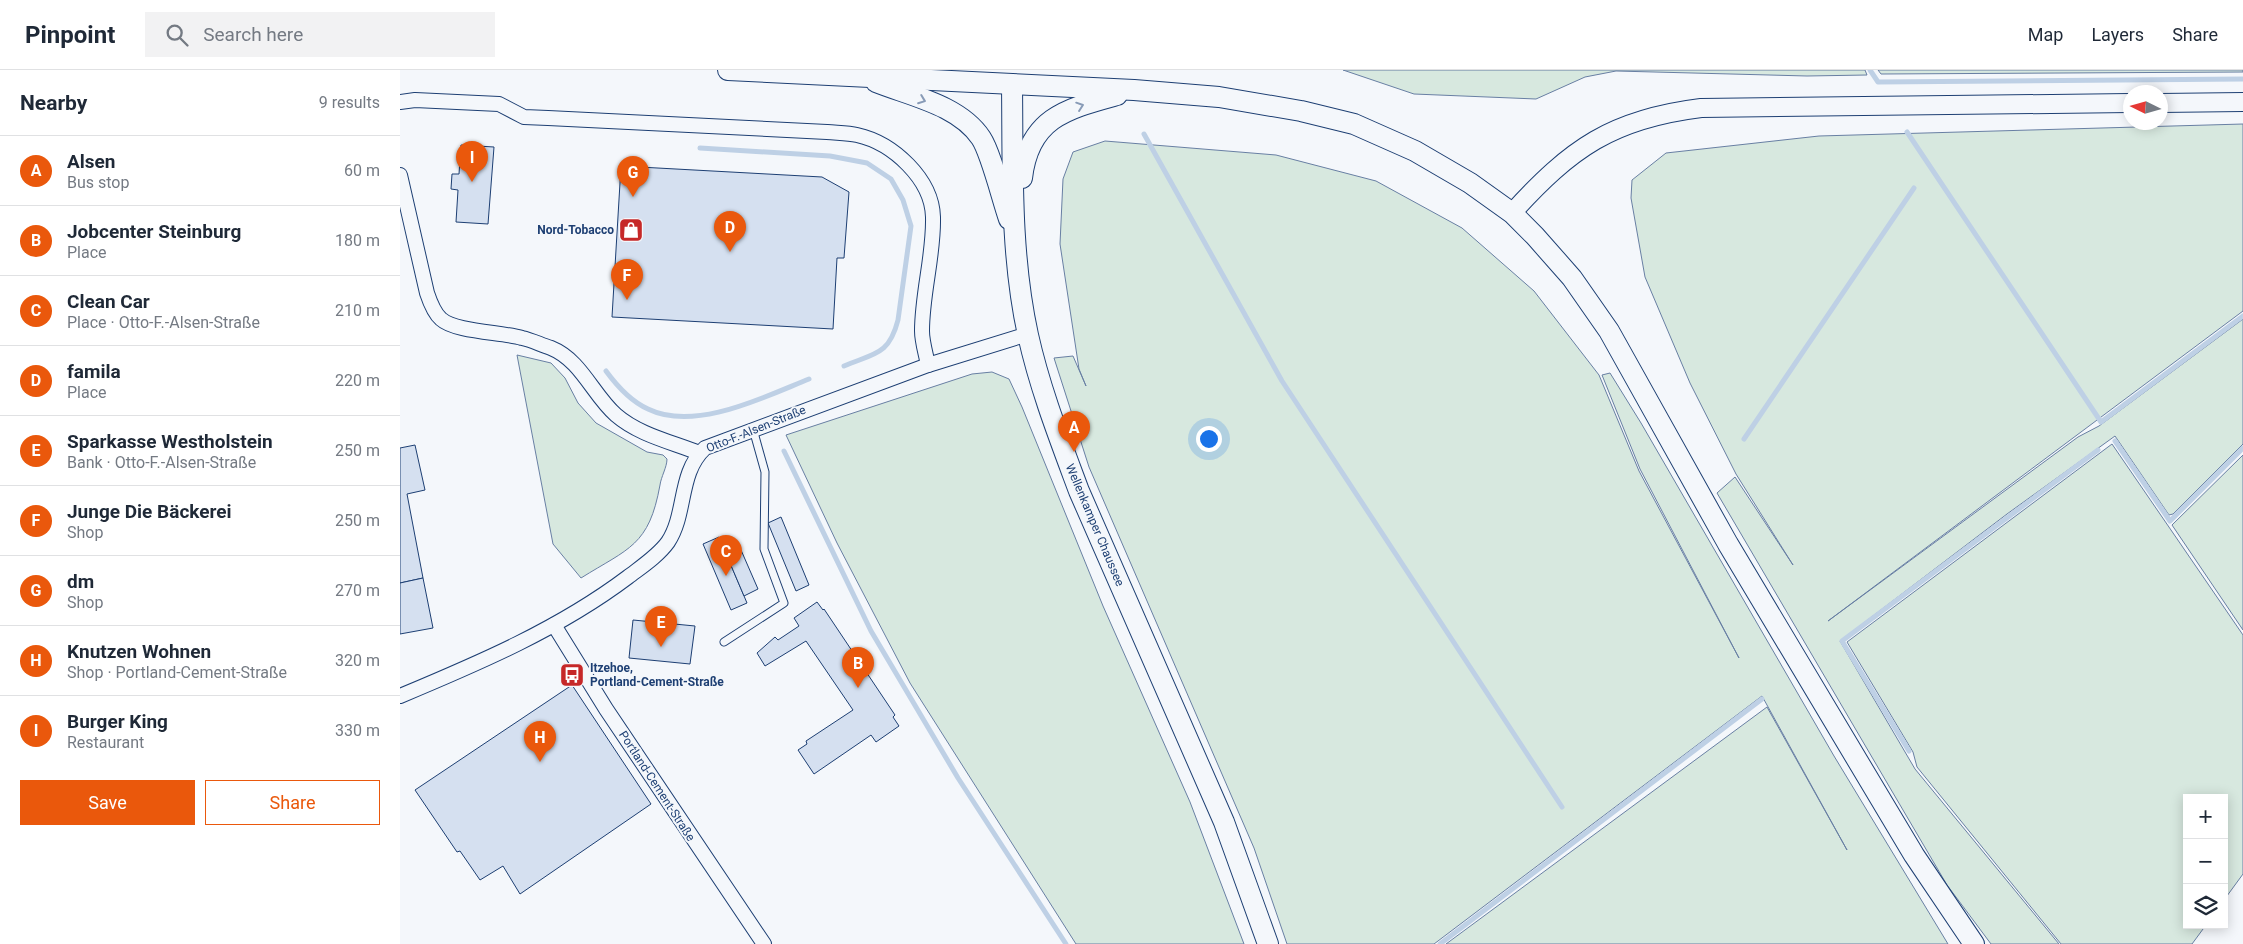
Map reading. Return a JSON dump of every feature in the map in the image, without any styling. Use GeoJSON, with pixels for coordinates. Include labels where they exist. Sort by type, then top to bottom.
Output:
{"type":"FeatureCollection","features":[{"type":"Feature","properties":{"kind":"main road"},"geometry":{"type":"LineString","coordinates":[[728,70],[860,76],[1011,77],[1219,97],[1301,111],[1354,124],[1414,151],[1470,183],[1512,213],[1572,278],[1609,331],[1733,552],[1914,855],[1974,944]]}},
{"type":"Feature","properties":{"kind":"main road"},"geometry":{"type":"LineString","coordinates":[[860,76],[955,113],[969,124],[982,140],[1015,237]]}},
{"type":"Feature","properties":{"kind":"main road","name":"Wellenkamper Chaussee"},"geometry":{"type":"LineString","coordinates":[[1011,77],[1015,237],[1028,334],[1044,392],[1079,491],[1224,822],[1268,944]]}},
{"type":"Feature","properties":{"kind":"main road"},"geometry":{"type":"LineString","coordinates":[[1015,237],[1025,156],[1038,131],[1074,107],[1134,90]]}},
{"type":"Feature","properties":{"kind":"street"},"geometry":{"type":"LineString","coordinates":[[400,102],[415,100],[499,104],[524,117],[827,132],[858,136],[883,146],[898,155],[913,170],[926,192],[933,216],[922,332],[928,365]]}},
{"type":"Feature","properties":{"kind":"street"},"geometry":{"type":"LineString","coordinates":[[2168,103],[2243,102]]}},
{"type":"Feature","properties":{"kind":"street"},"geometry":{"type":"LineString","coordinates":[[1512,213],[1566,159],[1599,137],[1635,121],[1679,111],[1701,108],[2123,103]]}},
{"type":"Feature","properties":{"kind":"street"},"geometry":{"type":"LineString","coordinates":[[400,175],[427,293],[431,305],[440,319],[462,328],[522,338],[553,349],[567,357],[608,408],[618,417],[639,430],[700,453]]}},
{"type":"Feature","properties":{"kind":"street","name":"Otto-F.-Alsen-Straße"},"geometry":{"type":"LineString","coordinates":[[400,696],[457,672],[554,625],[609,591],[641,567],[668,542],[677,518],[688,471],[700,453],[711,445],[928,365],[1028,334]]}},
{"type":"Feature","properties":{"kind":"street","name":"Portland-Cement-Straße"},"geometry":{"type":"LineString","coordinates":[[554,625],[612,717],[764,944]]}},
{"type":"Feature","properties":{"kind":"lane"},"geometry":{"type":"LineString","coordinates":[[724,642],[784,603],[764,549],[765,472],[753,429]]}},
{"type":"Feature","properties":{"kind":"shaded area"},"geometry":{"type":"Polygon","coordinates":[[[1343,70],[1865,70],[1867,75],[1807,76],[1616,71],[1585,77],[1536,99],[1414,94],[1343,70]]]}},
{"type":"Feature","properties":{"kind":"shaded area"},"geometry":{"type":"Polygon","coordinates":[[[1878,70],[2243,70],[2243,72],[1881,74],[1878,70]]]}},
{"type":"Feature","properties":{"kind":"shaded area"},"geometry":{"type":"Polygon","coordinates":[[[2243,124],[2243,311],[1828,621],[2078,437],[2099,426],[2243,319],[2243,444],[2173,514],[2169,515],[2115,436],[2007,514],[1840,641],[1915,769],[2059,944],[1991,944],[1947,885],[1717,493],[1735,477],[1793,565],[1736,474],[1690,383],[1645,277],[1631,198],[1632,180],[1666,153],[1819,136],[2123,127],[2123,130],[2168,130],[2168,126],[2243,124]]]}},
{"type":"Feature","properties":{"kind":"shaded area"},"geometry":{"type":"Polygon","coordinates":[[[1105,141],[1276,155],[1376,181],[1462,228],[1534,291],[1599,375],[1639,471],[1739,658],[1640,469],[1602,375],[1610,373],[1641,423],[1834,756],[1948,944],[1446,944],[1767,707],[1847,850],[1762,696],[1434,944],[1287,944],[1254,848],[1089,467],[1054,358],[1073,356],[1086,386],[1079,369],[1060,244],[1063,179],[1073,152],[1105,141]]]}},
{"type":"Feature","properties":{"kind":"shaded area"},"geometry":{"type":"Polygon","coordinates":[[[517,355],[551,363],[565,378],[578,403],[596,423],[647,452],[663,455],[667,459],[650,521],[643,533],[624,551],[581,578],[553,544],[517,355]]]}},
{"type":"Feature","properties":{"kind":"shaded area"},"geometry":{"type":"Polygon","coordinates":[[[992,372],[1009,379],[1022,407],[1103,606],[1190,802],[1244,944],[1076,944],[910,683],[837,543],[786,435],[972,374],[992,372]]]}},
{"type":"Feature","properties":{"kind":"shaded area"},"geometry":{"type":"Polygon","coordinates":[[[2112,444],[2243,635],[2243,874],[2228,895],[2228,794],[2183,794],[2183,929],[2203,929],[2192,944],[2061,944],[1917,767],[1913,752],[1847,642],[2112,444]]]}},
{"type":"Feature","properties":{"kind":"shaded area"},"geometry":{"type":"Polygon","coordinates":[[[2243,455],[2243,630],[2172,525],[2243,455]]]}},
{"type":"Feature","properties":{"kind":"building"},"geometry":{"type":"Polygon","coordinates":[[[461,145],[494,147],[488,224],[456,222],[458,190],[451,189],[452,174],[459,174],[461,145]]]}},
{"type":"Feature","properties":{"kind":"building"},"geometry":{"type":"Polygon","coordinates":[[[621,166],[822,177],[849,192],[844,258],[837,258],[833,329],[612,317],[621,166]]]}},
{"type":"Feature","properties":{"kind":"building"},"geometry":{"type":"Polygon","coordinates":[[[415,445],[425,490],[407,494],[423,578],[400,583],[400,448],[415,445]]]}},
{"type":"Feature","properties":{"kind":"building"},"geometry":{"type":"Polygon","coordinates":[[[781,517],[809,585],[796,591],[768,523],[781,517]]]}},
{"type":"Feature","properties":{"kind":"building"},"geometry":{"type":"Polygon","coordinates":[[[719,537],[747,603],[731,610],[703,544],[719,537]]]}},
{"type":"Feature","properties":{"kind":"building"},"geometry":{"type":"Polygon","coordinates":[[[741,550],[758,589],[744,596],[727,556],[741,550]]]}},
{"type":"Feature","properties":{"kind":"building"},"geometry":{"type":"Polygon","coordinates":[[[423,578],[433,628],[400,634],[400,583],[423,578]]]}},
{"type":"Feature","properties":{"kind":"building"},"geometry":{"type":"Polygon","coordinates":[[[817,602],[824,609],[895,715],[893,717],[899,726],[876,742],[871,735],[814,774],[798,750],[807,744],[806,741],[853,710],[806,641],[765,666],[757,653],[775,637],[778,640],[799,626],[794,618],[817,602]]]}},
{"type":"Feature","properties":{"kind":"building"},"geometry":{"type":"Polygon","coordinates":[[[633,620],[695,626],[690,664],[629,658],[633,620]]]}},
{"type":"Feature","properties":{"kind":"building"},"geometry":{"type":"Polygon","coordinates":[[[572,685],[651,804],[520,894],[503,866],[480,880],[460,851],[457,852],[415,790],[572,685]]]}},
{"type":"Feature","properties":{"kind":"waterway"},"geometry":{"type":"LineString","coordinates":[[1870,70],[1878,82],[2243,79]]}},
{"type":"Feature","properties":{"kind":"waterway"},"geometry":{"type":"LineString","coordinates":[[1907,132],[2101,422],[2243,316]]}},
{"type":"Feature","properties":{"kind":"waterway"},"geometry":{"type":"LineString","coordinates":[[1144,134],[1282,381],[1562,807]]}},
{"type":"Feature","properties":{"kind":"waterway"},"geometry":{"type":"LineString","coordinates":[[700,148],[830,156],[867,163],[891,179],[903,200],[911,226],[898,320],[885,347],[872,355],[844,366]]}},
{"type":"Feature","properties":{"kind":"waterway"},"geometry":{"type":"LineString","coordinates":[[1744,439],[1914,188]]}},
{"type":"Feature","properties":{"kind":"waterway"},"geometry":{"type":"LineString","coordinates":[[606,371],[624,393],[641,406],[667,415],[687,417],[729,409],[771,395],[809,379]]}},
{"type":"Feature","properties":{"kind":"waterway"},"geometry":{"type":"LineString","coordinates":[[2115,441],[2170,521],[2243,448]]}},
{"type":"Feature","properties":{"kind":"waterway"},"geometry":{"type":"LineString","coordinates":[[1909,751],[1842,641],[2098,450]]}},
{"type":"Feature","properties":{"kind":"waterway"},"geometry":{"type":"LineString","coordinates":[[784,451],[871,631],[958,778],[1066,944]]}},
{"type":"Feature","properties":{"kind":"waterway"},"geometry":{"type":"LineString","coordinates":[[1440,944],[1762,699]]}},
{"type":"Feature","properties":{"kind":"place","name":"Burger King"},"geometry":{"type":"Point","coordinates":[472,182]}},
{"type":"Feature","properties":{"kind":"place","name":"dm"},"geometry":{"type":"Point","coordinates":[633,197]}},
{"type":"Feature","properties":{"kind":"place","name":"Nord-Tobacco"},"geometry":{"type":"Point","coordinates":[631,230]}},
{"type":"Feature","properties":{"kind":"place","name":"famila"},"geometry":{"type":"Point","coordinates":[730,252]}},
{"type":"Feature","properties":{"kind":"place","name":"Junge Die Bäckerei"},"geometry":{"type":"Point","coordinates":[627,300]}},
{"type":"Feature","properties":{"kind":"place","name":"Alsen"},"geometry":{"type":"Point","coordinates":[1074,452]}},
{"type":"Feature","properties":{"kind":"place","name":"Clean Car"},"geometry":{"type":"Point","coordinates":[726,576]}},
{"type":"Feature","properties":{"kind":"place","name":"Sparkasse Westholstein"},"geometry":{"type":"Point","coordinates":[661,647]}},
{"type":"Feature","properties":{"kind":"place","name":"Itzehoe, Portland-Cement-Straße"},"geometry":{"type":"Point","coordinates":[572,675]}},
{"type":"Feature","properties":{"kind":"place","name":"Jobcenter Steinburg"},"geometry":{"type":"Point","coordinates":[858,688]}},
{"type":"Feature","properties":{"kind":"place","name":"Knutzen Wohnen"},"geometry":{"type":"Point","coordinates":[540,762]}}]}
